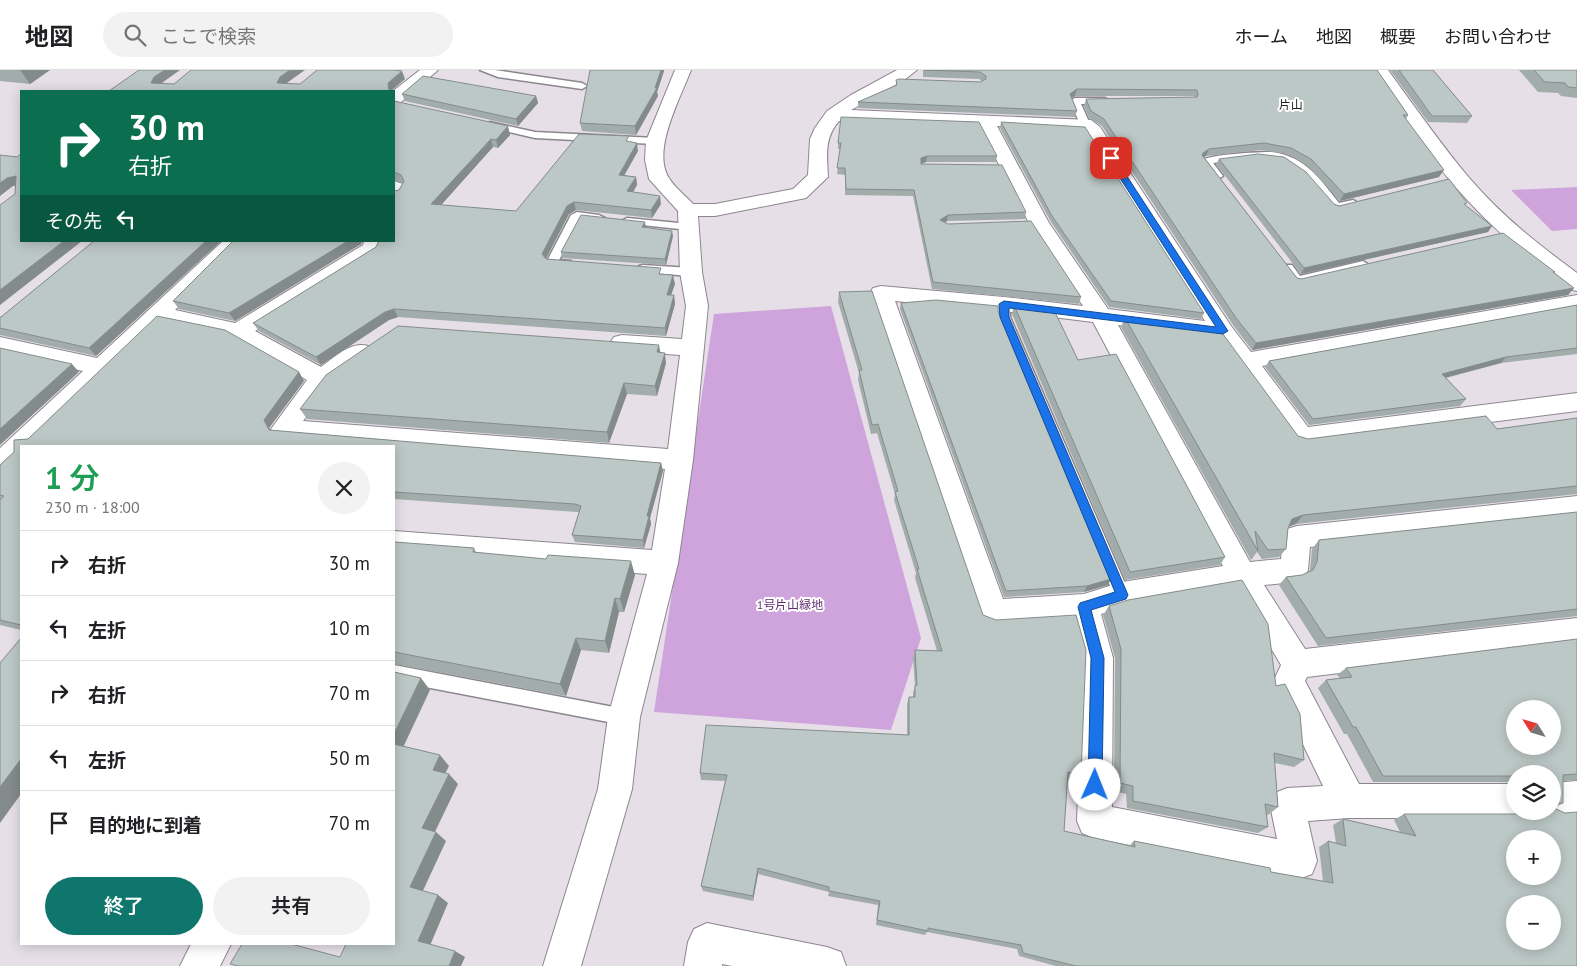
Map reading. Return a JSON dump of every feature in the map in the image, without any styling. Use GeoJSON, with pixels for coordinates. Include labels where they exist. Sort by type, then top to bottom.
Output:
{"type":"FeatureCollection","features":[{"type":"Feature","properties":{"kind":"street"},"geometry":{"type":"LineString","coordinates":[[397,103],[430,70]]}},
{"type":"Feature","properties":{"kind":"street"},"geometry":{"type":"LineString","coordinates":[[562,966],[615,789],[624,717],[664,564],[680,460],[697,306],[691,272],[688,219],[660,179],[654,160],[655,141],[683,70]]}},
{"type":"Feature","properties":{"kind":"street"},"geometry":{"type":"LineString","coordinates":[[1379,70],[1454,178],[1506,234],[1577,284]]}},
{"type":"Feature","properties":{"kind":"street"},"geometry":{"type":"LineString","coordinates":[[688,219],[715,210],[799,194],[818,178],[819,137],[833,115],[849,103],[893,81],[911,76]]}},
{"type":"Feature","properties":{"kind":"street"},"geometry":{"type":"LineString","coordinates":[[833,115],[1085,124],[1091,126],[1223,331],[1302,437],[1577,402]]}},
{"type":"Feature","properties":{"kind":"street"},"geometry":{"type":"LineString","coordinates":[[985,120],[1005,168],[1035,224],[1101,316],[1242,575],[1297,664]]}},
{"type":"Feature","properties":{"kind":"street"},"geometry":{"type":"LineString","coordinates":[[0,464],[234,242]]}},
{"type":"Feature","properties":{"kind":"street"},"geometry":{"type":"LineString","coordinates":[[238,331],[372,249],[375,242]]}},
{"type":"Feature","properties":{"kind":"street"},"geometry":{"type":"LineString","coordinates":[[1223,331],[1004,304],[881,292],[993,613],[1084,607],[1122,595],[1242,575],[1294,570],[1297,537],[1577,507]]}},
{"type":"Feature","properties":{"kind":"street"},"geometry":{"type":"LineString","coordinates":[[1246,361],[1577,302]]}},
{"type":"Feature","properties":{"kind":"street"},"geometry":{"type":"LineString","coordinates":[[158,314],[238,331],[322,378]]}},
{"type":"Feature","properties":{"kind":"street"},"geometry":{"type":"LineString","coordinates":[[604,341],[693,348]]}},
{"type":"Feature","properties":{"kind":"street"},"geometry":{"type":"LineString","coordinates":[[375,342],[322,378],[284,429],[680,460]]}},
{"type":"Feature","properties":{"kind":"street"},"geometry":{"type":"LineString","coordinates":[[0,345],[101,367]]}},
{"type":"Feature","properties":{"kind":"street"},"geometry":{"type":"LineString","coordinates":[[395,542],[664,564]]}},
{"type":"Feature","properties":{"kind":"street"},"geometry":{"type":"LineString","coordinates":[[1084,607],[1098,658],[1094,821],[1298,861],[1286,805],[1349,801],[1506,801]]}},
{"type":"Feature","properties":{"kind":"street"},"geometry":{"type":"LineString","coordinates":[[1297,664],[1577,631]]}},
{"type":"Feature","properties":{"kind":"street"},"geometry":{"type":"LineString","coordinates":[[1297,664],[1289,682],[1349,801]]}},
{"type":"Feature","properties":{"kind":"street"},"geometry":{"type":"LineString","coordinates":[[1561,799],[1577,798]]}},
{"type":"Feature","properties":{"kind":"street"},"geometry":{"type":"LineString","coordinates":[[703,966],[707,942],[827,966]]}},
{"type":"Feature","properties":{"kind":"street"},"geometry":{"type":"LineString","coordinates":[[199,966],[211,945]]}},
{"type":"Feature","properties":{"kind":"lane"},"geometry":{"type":"LineString","coordinates":[[486,70],[498,74],[582,86]]}},
{"type":"Feature","properties":{"kind":"lane"},"geometry":{"type":"LineString","coordinates":[[1085,124],[1075,101],[1113,100]]}},
{"type":"Feature","properties":{"kind":"lane"},"geometry":{"type":"LineString","coordinates":[[479,123],[535,135],[655,141]]}},
{"type":"Feature","properties":{"kind":"lane"},"geometry":{"type":"LineString","coordinates":[[1224,185],[1206,161],[1272,154],[1289,159],[1299,165],[1336,207],[1364,200]]}},
{"type":"Feature","properties":{"kind":"lane"},"geometry":{"type":"LineString","coordinates":[[582,265],[552,263],[577,215],[688,219]]}},
{"type":"Feature","properties":{"kind":"lane"},"geometry":{"type":"LineString","coordinates":[[1279,256],[1297,280],[1374,262]]}},
{"type":"Feature","properties":{"kind":"lane"},"geometry":{"type":"LineString","coordinates":[[632,268],[691,272]]}},
{"type":"Feature","properties":{"kind":"lane"},"geometry":{"type":"LineString","coordinates":[[1004,304],[1004,317],[1122,595]]}},
{"type":"Feature","properties":{"kind":"lane"},"geometry":{"type":"LineString","coordinates":[[395,673],[624,717]]}},
{"type":"Feature","properties":{"kind":"green space"},"geometry":{"type":"Polygon","coordinates":[[[1577,187],[1577,229],[1552,231],[1511,190],[1577,187]]]}},
{"type":"Feature","properties":{"kind":"green space","name":"1号片山緑地"},"geometry":{"type":"Polygon","coordinates":[[[831,306],[921,638],[891,730],[654,712],[714,314],[831,306]]]}},
{"type":"Feature","properties":{"kind":"building"},"geometry":{"type":"Polygon","coordinates":[[[139,70],[165,70],[154,77],[151,83],[174,84],[191,70],[290,70],[280,77],[277,83],[300,84],[317,70],[402,71],[388,83],[389,90],[110,90],[139,70]]]}},
{"type":"Feature","properties":{"kind":"building"},"geometry":{"type":"Polygon","coordinates":[[[590,70],[661,70],[655,88],[657,88],[635,126],[580,123],[590,70]]]}},
{"type":"Feature","properties":{"kind":"building"},"geometry":{"type":"Polygon","coordinates":[[[924,70],[1377,70],[1408,115],[1403,115],[1444,170],[1344,194],[1311,159],[1291,148],[1264,143],[1209,149],[1202,155],[1297,278],[1301,279],[1503,233],[1574,288],[1256,343],[1236,318],[1104,119],[1091,111],[1086,99],[1197,97],[1197,90],[1077,89],[1070,94],[1077,111],[858,102],[897,85],[896,80],[899,79],[980,82],[986,79],[986,76],[980,72],[924,70]]]}},
{"type":"Feature","properties":{"kind":"building"},"geometry":{"type":"Polygon","coordinates":[[[1399,70],[1433,70],[1472,116],[1432,116],[1399,70]]]}},
{"type":"Feature","properties":{"kind":"building"},"geometry":{"type":"Polygon","coordinates":[[[1534,70],[1577,70],[1577,88],[1568,87],[1565,83],[1545,82],[1534,70]]]}},
{"type":"Feature","properties":{"kind":"building"},"geometry":{"type":"Polygon","coordinates":[[[423,76],[536,96],[516,119],[402,94],[423,76]]]}},
{"type":"Feature","properties":{"kind":"building"},"geometry":{"type":"Polygon","coordinates":[[[395,101],[508,126],[496,140],[491,139],[431,204],[516,211],[579,134],[629,136],[626,141],[637,143],[619,175],[636,177],[627,191],[660,196],[651,210],[574,202],[567,206],[542,254],[546,259],[661,268],[659,274],[673,275],[667,295],[674,295],[665,328],[394,309],[385,312],[316,357],[253,323],[376,247],[378,242],[395,242],[395,191],[399,190],[404,181],[401,175],[395,172],[395,101]]]}},
{"type":"Feature","properties":{"kind":"building"},"geometry":{"type":"Polygon","coordinates":[[[841,117],[979,122],[997,156],[927,156],[921,158],[921,164],[1002,165],[1026,212],[948,215],[940,220],[948,224],[1031,221],[1081,297],[933,282],[914,190],[846,189],[845,168],[837,168],[841,143],[838,143],[841,117]]]}},
{"type":"Feature","properties":{"kind":"building"},"geometry":{"type":"Polygon","coordinates":[[[1001,122],[1085,127],[1204,313],[1111,301],[1052,216],[1001,122]]]}},
{"type":"Feature","properties":{"kind":"building"},"geometry":{"type":"Polygon","coordinates":[[[1258,154],[1284,157],[1306,172],[1334,204],[1339,206],[1449,179],[1467,203],[1464,204],[1492,226],[1304,268],[1219,159],[1258,154]]]}},
{"type":"Feature","properties":{"kind":"building"},"geometry":{"type":"Polygon","coordinates":[[[0,155],[17,157],[20,155],[20,242],[63,242],[0,290],[0,205],[15,194],[16,176],[7,178],[0,183],[0,155]]]}},
{"type":"Feature","properties":{"kind":"building"},"geometry":{"type":"Polygon","coordinates":[[[581,215],[645,222],[642,227],[672,231],[665,259],[561,252],[581,215]]]}},
{"type":"Feature","properties":{"kind":"building"},"geometry":{"type":"Polygon","coordinates":[[[93,242],[205,242],[89,348],[0,328],[1,317],[93,242]]]}},
{"type":"Feature","properties":{"kind":"building"},"geometry":{"type":"Polygon","coordinates":[[[232,242],[346,242],[229,313],[173,301],[232,242]]]}},
{"type":"Feature","properties":{"kind":"building"},"geometry":{"type":"Polygon","coordinates":[[[872,291],[983,615],[996,620],[1076,615],[1086,650],[1081,775],[1068,772],[1064,831],[1135,847],[1134,841],[1270,868],[1271,872],[1333,883],[1328,841],[1346,846],[1343,819],[1416,836],[1404,814],[1506,814],[1506,820],[1561,820],[1561,811],[1565,813],[1577,812],[1577,966],[1076,966],[1023,953],[1021,945],[928,928],[928,931],[877,920],[880,901],[829,891],[829,887],[758,868],[753,896],[701,886],[727,775],[700,773],[706,725],[909,735],[909,697],[915,697],[915,685],[917,685],[915,650],[942,651],[895,492],[898,491],[878,424],[872,425],[859,370],[862,370],[839,292],[872,291]]]}},
{"type":"Feature","properties":{"kind":"building"},"geometry":{"type":"Polygon","coordinates":[[[936,300],[998,306],[998,311],[1111,579],[1087,586],[1006,591],[901,303],[936,300]]]}},
{"type":"Feature","properties":{"kind":"building"},"geometry":{"type":"Polygon","coordinates":[[[1014,305],[1054,310],[1078,360],[1116,354],[1225,557],[1130,572],[1014,305]]]}},
{"type":"Feature","properties":{"kind":"building"},"geometry":{"type":"Polygon","coordinates":[[[1577,305],[1577,348],[1506,357],[1442,374],[1466,399],[1313,419],[1269,361],[1577,305]]]}},
{"type":"Feature","properties":{"kind":"building"},"geometry":{"type":"Polygon","coordinates":[[[157,316],[225,330],[299,372],[264,420],[269,430],[661,463],[647,516],[649,516],[643,540],[572,535],[581,506],[575,504],[395,492],[395,445],[20,445],[20,625],[0,620],[0,500],[4,496],[0,495],[0,465],[14,452],[14,440],[28,439],[157,316]]]}},
{"type":"Feature","properties":{"kind":"building"},"geometry":{"type":"Polygon","coordinates":[[[1125,318],[1220,330],[1298,436],[1308,439],[1486,416],[1497,429],[1577,418],[1577,486],[1303,515],[1292,519],[1288,528],[1286,549],[1268,550],[1255,531],[1258,551],[1125,318]]]}},
{"type":"Feature","properties":{"kind":"building"},"geometry":{"type":"Polygon","coordinates":[[[398,326],[659,345],[657,352],[665,353],[655,386],[624,383],[607,432],[300,409],[326,375],[398,326]]]}},
{"type":"Feature","properties":{"kind":"building"},"geometry":{"type":"Polygon","coordinates":[[[0,348],[72,364],[0,429],[0,348]]]}},
{"type":"Feature","properties":{"kind":"building"},"geometry":{"type":"Polygon","coordinates":[[[1577,512],[1577,609],[1326,638],[1286,577],[1302,575],[1313,570],[1317,562],[1319,540],[1577,512]]]}},
{"type":"Feature","properties":{"kind":"building"},"geometry":{"type":"Polygon","coordinates":[[[395,542],[474,548],[473,552],[546,559],[548,555],[631,561],[620,599],[615,598],[605,641],[576,638],[560,684],[395,652],[395,542]]]}},
{"type":"Feature","properties":{"kind":"building"},"geometry":{"type":"Polygon","coordinates":[[[1242,580],[1268,624],[1276,686],[1285,684],[1300,714],[1304,760],[1274,753],[1278,807],[1265,804],[1268,827],[1133,801],[1133,786],[1120,783],[1121,649],[1109,606],[1128,600],[1242,580]]]}},
{"type":"Feature","properties":{"kind":"building"},"geometry":{"type":"Polygon","coordinates":[[[20,639],[20,760],[0,787],[0,663],[20,639]]]}},
{"type":"Feature","properties":{"kind":"building"},"geometry":{"type":"Polygon","coordinates":[[[1577,639],[1577,774],[1563,775],[1563,803],[1561,803],[1561,765],[1506,765],[1506,776],[1383,776],[1356,727],[1353,727],[1326,680],[1352,677],[1346,668],[1577,639]]]}},
{"type":"Feature","properties":{"kind":"building"},"geometry":{"type":"Polygon","coordinates":[[[395,672],[421,678],[395,732],[395,672]]]}},
{"type":"Feature","properties":{"kind":"building"},"geometry":{"type":"Polygon","coordinates":[[[395,744],[440,755],[433,770],[449,774],[422,828],[436,832],[410,887],[438,895],[418,941],[455,951],[449,966],[238,966],[230,964],[241,945],[295,945],[340,957],[346,945],[395,945],[395,744]]]}},
{"type":"Feature","properties":{"kind":"district","name":"片山"},"geometry":{"type":"Point","coordinates":[1291,105]}},
{"type":"Feature","properties":{"kind":"route"},"geometry":{"type":"LineString","coordinates":[[1095,785],[1098,658],[1084,607],[1122,595],[1004,317],[1004,304],[1223,331],[1111,158]]}}]}
